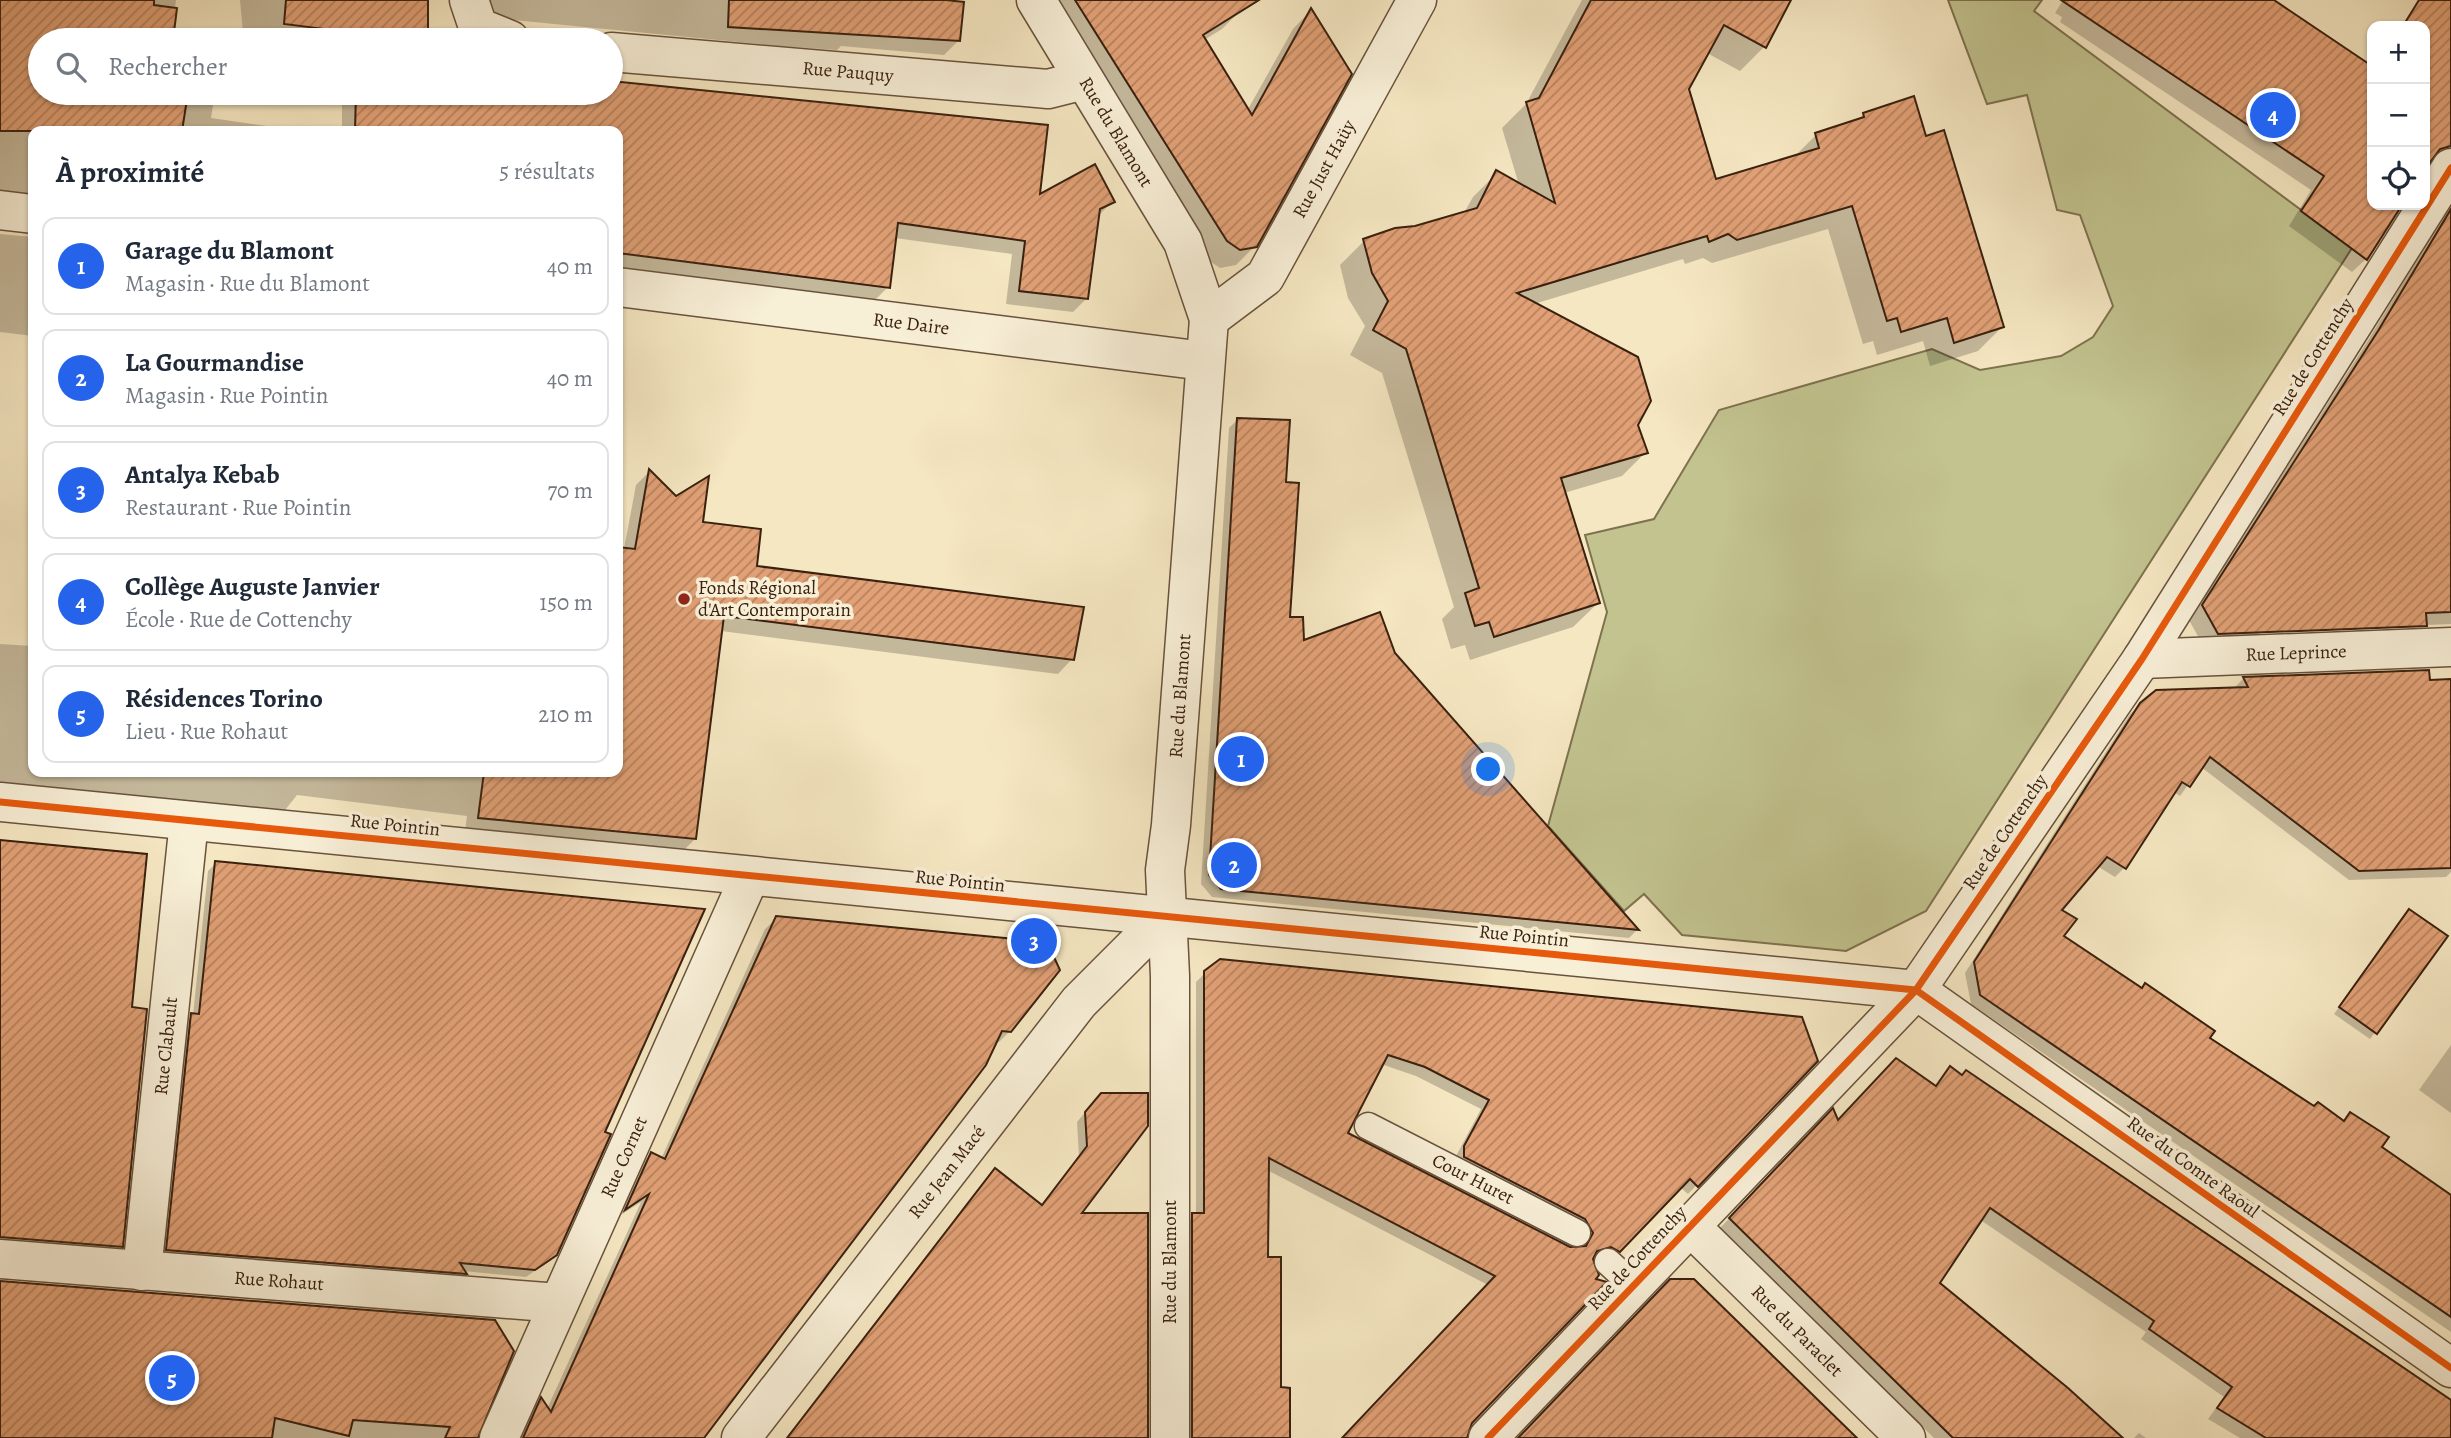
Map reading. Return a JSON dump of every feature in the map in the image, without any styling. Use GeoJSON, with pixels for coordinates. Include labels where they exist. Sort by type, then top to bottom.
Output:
{"type":"FeatureCollection","features":[{"type":"Feature","properties":{"kind":"street"},"geometry":{"type":"LineString","coordinates":[[469,0],[480,28]]}},
{"type":"Feature","properties":{"kind":"street","name":"Rue du Blamont"},"geometry":{"type":"LineString","coordinates":[[1036,0],[1183,242],[1209,319],[1171,825],[1165,870],[1165,916],[1170,976],[1170,1438]]}},
{"type":"Feature","properties":{"kind":"street","name":"Rue Just Haüy"},"geometry":{"type":"LineString","coordinates":[[1209,319],[1265,277],[1417,0]]}},
{"type":"Feature","properties":{"kind":"street","name":"Rue Pauquy"},"geometry":{"type":"LineString","coordinates":[[623,53],[1048,89],[1084,80]]}},
{"type":"Feature","properties":{"kind":"street","name":"Rue de Cottenchy"},"geometry":{"type":"LineString","coordinates":[[1488,1438],[1620,1273],[1689,1225],[1838,1075],[1916,990],[2141,659],[2451,168]]}},
{"type":"Feature","properties":{"kind":"street"},"geometry":{"type":"LineString","coordinates":[[0,210],[28,213]]}},
{"type":"Feature","properties":{"kind":"street","name":"Rue Daire"},"geometry":{"type":"LineString","coordinates":[[623,289],[1204,361]]}},
{"type":"Feature","properties":{"kind":"street","name":"Rue Leprince"},"geometry":{"type":"LineString","coordinates":[[2141,659],[2451,647]]}},
{"type":"Feature","properties":{"kind":"street","name":"Rue Pointin"},"geometry":{"type":"LineString","coordinates":[[0,802],[1107,913],[1165,916],[1916,990]]}},
{"type":"Feature","properties":{"kind":"street","name":"Rue Clabault"},"geometry":{"type":"LineString","coordinates":[[142,1270],[189,821]]}},
{"type":"Feature","properties":{"kind":"street","name":"Rue Cornet"},"geometry":{"type":"LineString","coordinates":[[499,1438],[750,876]]}},
{"type":"Feature","properties":{"kind":"street","name":"Rue Jean Macé"},"geometry":{"type":"LineString","coordinates":[[741,1438],[1079,1002],[1165,916]]}},
{"type":"Feature","properties":{"kind":"street","name":"Rue du Comte Raoul"},"geometry":{"type":"LineString","coordinates":[[1916,990],[2451,1368]]}},
{"type":"Feature","properties":{"kind":"street","name":"Rue du Paraclet"},"geometry":{"type":"LineString","coordinates":[[1689,1225],[1906,1438]]}},
{"type":"Feature","properties":{"kind":"street","name":"Rue Rohaut"},"geometry":{"type":"LineString","coordinates":[[0,1259],[559,1303]]}},
{"type":"Feature","properties":{"kind":"lane","name":"Cour Huret"},"geometry":{"type":"LineString","coordinates":[[1368,1126],[1577,1233]]}},
{"type":"Feature","properties":{"kind":"green space"},"geometry":{"type":"Polygon","coordinates":[[[1948,0],[2042,0],[2034,11],[2352,248],[1926,911],[1846,951],[1682,935],[1644,894],[1624,911],[1548,826],[1607,612],[1585,535],[1654,519],[1719,410],[1932,349],[1980,370],[2061,356],[2093,337],[2113,306],[2080,215],[2057,210],[2027,95],[1987,104],[1948,0]]]}},
{"type":"Feature","properties":{"kind":"building"},"geometry":{"type":"Polygon","coordinates":[[[0,0],[154,0],[154,5],[177,8],[174,28],[28,28],[28,105],[186,105],[183,126],[28,126],[28,131],[0,131],[0,0]]]}},
{"type":"Feature","properties":{"kind":"building"},"geometry":{"type":"Polygon","coordinates":[[[286,0],[428,0],[428,28],[316,28],[284,24],[286,0]]]}},
{"type":"Feature","properties":{"kind":"building"},"geometry":{"type":"Polygon","coordinates":[[[729,0],[964,2],[960,41],[728,27],[729,0]]]}},
{"type":"Feature","properties":{"kind":"building"},"geometry":{"type":"Polygon","coordinates":[[[1075,0],[1259,0],[1203,35],[1252,115],[1311,8],[1352,74],[1257,247],[1240,250],[1227,241],[1075,0]]]}},
{"type":"Feature","properties":{"kind":"building"},"geometry":{"type":"Polygon","coordinates":[[[1591,0],[1791,0],[1766,48],[1724,25],[1689,89],[1716,179],[1819,148],[1815,133],[1864,117],[1863,113],[1914,96],[1926,136],[1944,130],[2004,327],[1954,343],[1947,318],[1901,332],[1897,318],[1887,321],[1852,206],[1737,240],[1728,234],[1709,242],[1707,236],[1517,293],[1638,357],[1651,401],[1638,425],[1648,453],[1561,478],[1600,603],[1494,637],[1489,622],[1475,626],[1465,593],[1479,588],[1406,349],[1373,330],[1388,301],[1372,273],[1363,239],[1395,228],[1415,226],[1477,208],[1496,170],[1555,203],[1526,102],[1539,98],[1591,0]]]}},
{"type":"Feature","properties":{"kind":"building"},"geometry":{"type":"Polygon","coordinates":[[[2061,0],[2274,0],[2367,63],[2367,210],[2399,210],[2367,260],[2301,211],[2324,176],[2061,0]]]}},
{"type":"Feature","properties":{"kind":"building"},"geometry":{"type":"Polygon","coordinates":[[[2419,0],[2451,0],[2451,146],[2440,149],[2430,162],[2430,21],[2406,21],[2419,0]]]}},
{"type":"Feature","properties":{"kind":"building"},"geometry":{"type":"Polygon","coordinates":[[[623,82],[1048,125],[1040,194],[1095,164],[1115,202],[1100,209],[1088,299],[1019,291],[1025,241],[898,223],[890,288],[623,254],[623,126],[355,126],[356,105],[623,105],[623,82]]]}},
{"type":"Feature","properties":{"kind":"building"},"geometry":{"type":"Polygon","coordinates":[[[2451,209],[2451,612],[2426,613],[2427,626],[2218,634],[2202,605],[2378,331],[2451,209]]]}},
{"type":"Feature","properties":{"kind":"building"},"geometry":{"type":"Polygon","coordinates":[[[1237,418],[1290,420],[1286,482],[1299,483],[1290,617],[1303,617],[1304,640],[1380,612],[1395,653],[1639,930],[1221,889],[1209,875],[1237,418]]]}},
{"type":"Feature","properties":{"kind":"building"},"geometry":{"type":"Polygon","coordinates":[[[649,469],[676,496],[709,476],[703,522],[761,529],[757,566],[1084,607],[1074,660],[724,616],[696,839],[478,818],[483,777],[623,777],[623,548],[635,549],[649,469]]]}},
{"type":"Feature","properties":{"kind":"building"},"geometry":{"type":"Polygon","coordinates":[[[2429,670],[2430,680],[2451,679],[2451,868],[2359,871],[2210,757],[2190,787],[2182,782],[2126,869],[2107,857],[2062,910],[2077,919],[2064,936],[2142,988],[2145,983],[2215,1031],[2210,1038],[2314,1106],[2318,1102],[2344,1121],[2350,1112],[2389,1137],[2382,1147],[2451,1195],[2451,1317],[1980,995],[1974,962],[2140,703],[2156,690],[2248,687],[2243,677],[2429,670]]]}},
{"type":"Feature","properties":{"kind":"building"},"geometry":{"type":"Polygon","coordinates":[[[0,840],[147,854],[132,1007],[147,1009],[123,1247],[0,1237],[0,840]]]}},
{"type":"Feature","properties":{"kind":"building"},"geometry":{"type":"Polygon","coordinates":[[[215,861],[705,909],[605,1132],[611,1134],[557,1255],[535,1270],[460,1263],[467,1274],[166,1250],[191,1013],[199,1014],[215,861]]]}},
{"type":"Feature","properties":{"kind":"building"},"geometry":{"type":"Polygon","coordinates":[[[2409,909],[2448,936],[2377,1034],[2339,1007],[2409,909]]]}},
{"type":"Feature","properties":{"kind":"building"},"geometry":{"type":"Polygon","coordinates":[[[776,916],[1047,942],[1060,970],[1011,1032],[1002,1031],[986,1065],[704,1438],[523,1438],[541,1397],[551,1412],[649,1194],[625,1210],[651,1152],[665,1159],[776,916]]]}},
{"type":"Feature","properties":{"kind":"building"},"geometry":{"type":"Polygon","coordinates":[[[1220,959],[1802,1017],[1818,1061],[1698,1187],[1690,1179],[1620,1252],[1611,1247],[1597,1251],[1593,1259],[1599,1275],[1596,1279],[1607,1282],[1472,1423],[1467,1438],[1342,1438],[1495,1276],[1269,1158],[1268,1257],[1281,1257],[1281,1387],[1290,1388],[1290,1438],[1192,1438],[1192,1213],[1204,1213],[1204,971],[1220,959]],[[1388,1055],[1348,1133],[1570,1247],[1586,1246],[1593,1233],[1585,1219],[1464,1157],[1464,1146],[1489,1100],[1425,1067],[1388,1055]]]}},
{"type":"Feature","properties":{"kind":"building"},"geometry":{"type":"Polygon","coordinates":[[[1896,1058],[1936,1086],[1950,1066],[1962,1075],[1966,1070],[2451,1400],[2451,1438],[2266,1438],[2217,1408],[2232,1387],[2149,1329],[2154,1321],[1990,1208],[1940,1283],[2068,1388],[2123,1438],[1953,1438],[1729,1218],[1833,1108],[1838,1120],[1896,1058]]]}},
{"type":"Feature","properties":{"kind":"building"},"geometry":{"type":"Polygon","coordinates":[[[1101,1093],[1148,1093],[1148,1126],[1082,1213],[1148,1213],[1148,1438],[787,1438],[995,1168],[1042,1205],[1087,1146],[1085,1112],[1101,1093]]]}},
{"type":"Feature","properties":{"kind":"building"},"geometry":{"type":"Polygon","coordinates":[[[1670,1279],[1694,1279],[1857,1438],[1518,1438],[1670,1279]]]}},
{"type":"Feature","properties":{"kind":"building"},"geometry":{"type":"Polygon","coordinates":[[[0,1281],[495,1320],[514,1351],[478,1438],[445,1438],[450,1427],[353,1420],[349,1436],[275,1418],[272,1438],[0,1438],[0,1281]]]}},
{"type":"Feature","properties":{"kind":"cycle path"},"geometry":{"type":"LineString","coordinates":[[1488,1438],[1916,990],[2142,659],[2451,168]]}},
{"type":"Feature","properties":{"kind":"cycle path"},"geometry":{"type":"LineString","coordinates":[[0,802],[1916,990],[2451,1368]]}},
{"type":"Feature","properties":{"kind":"place","name":"Collège Auguste Janvier"},"geometry":{"type":"Point","coordinates":[2273,115]}},
{"type":"Feature","properties":{"kind":"place","name":"Fonds Régional d'Art Contemporain"},"geometry":{"type":"Point","coordinates":[684,599]}},
{"type":"Feature","properties":{"kind":"place","name":"Garage du Blamont"},"geometry":{"type":"Point","coordinates":[1241,759]}},
{"type":"Feature","properties":{"kind":"place","name":"La Gourmandise"},"geometry":{"type":"Point","coordinates":[1234,865]}},
{"type":"Feature","properties":{"kind":"place","name":"Antalya Kebab"},"geometry":{"type":"Point","coordinates":[1034,941]}},
{"type":"Feature","properties":{"kind":"place","name":"Résidences Torino"},"geometry":{"type":"Point","coordinates":[172,1378]}}]}
